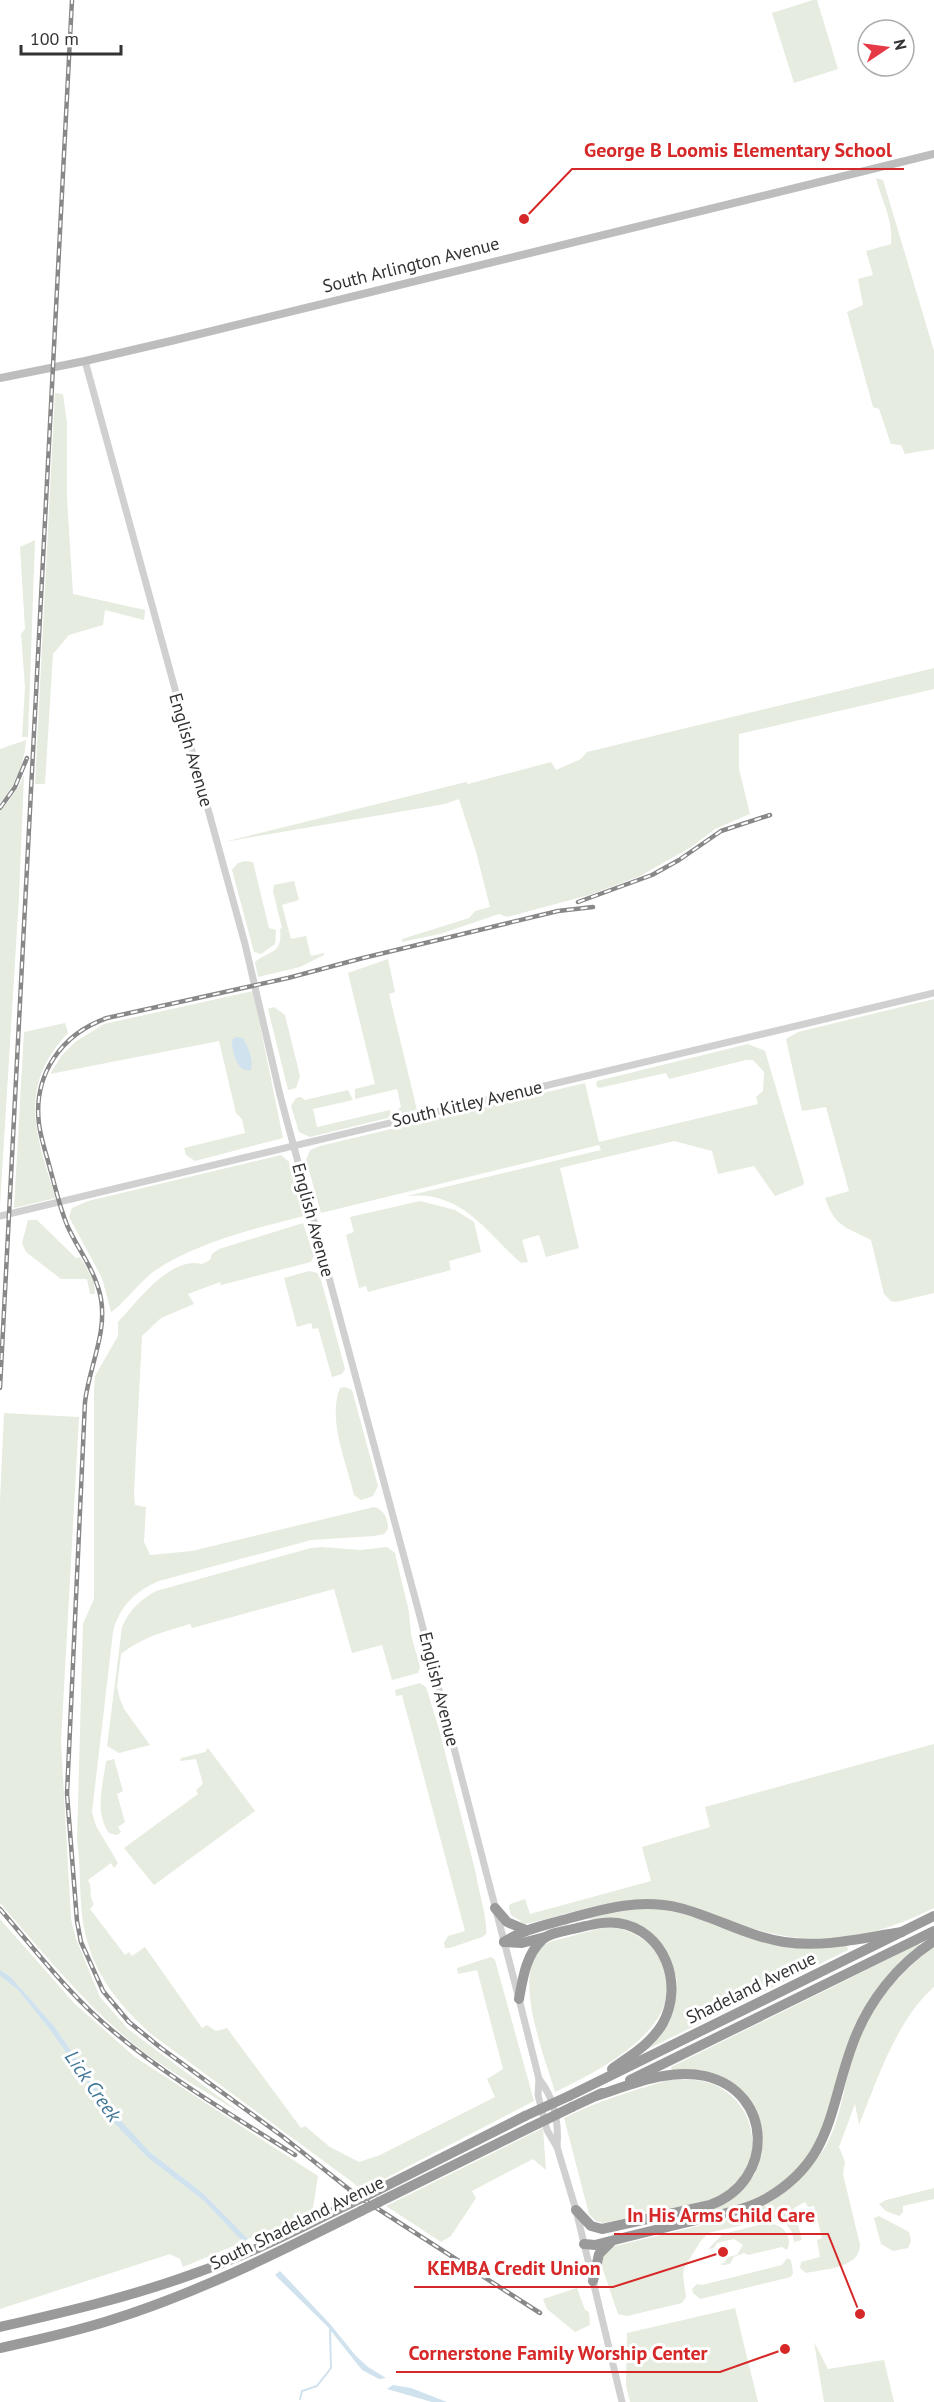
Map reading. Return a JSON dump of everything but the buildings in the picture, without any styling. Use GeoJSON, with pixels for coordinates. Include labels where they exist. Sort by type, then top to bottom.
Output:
{"type":"FeatureCollection","features":[{"type":"Feature","properties":{"kind":"highway"},"geometry":{"type":"LineString","coordinates":[[504,1942],[527,1930],[615,1906],[648,1903],[679,1908],[757,1936],[796,1943],[840,1943],[902,1932]]}},
{"type":"Feature","properties":{"kind":"highway"},"geometry":{"type":"LineString","coordinates":[[495,1908],[507,1922],[521,1930],[527,1930]]}},
{"type":"Feature","properties":{"kind":"highway","name":"Shadeland Avenue"},"geometry":{"type":"LineString","coordinates":[[583,2089],[934,1916]]}},
{"type":"Feature","properties":{"kind":"highway"},"geometry":{"type":"LineString","coordinates":[[504,1942],[522,1943],[599,1923],[614,1923],[629,1926],[651,1938],[664,1956],[671,1971],[673,1987],[671,2004],[656,2033],[637,2051],[583,2089]]}},
{"type":"Feature","properties":{"kind":"highway","name":"Shadeland Avenue"},"geometry":{"type":"LineString","coordinates":[[596,2096],[934,1930]]}},
{"type":"Feature","properties":{"kind":"highway"},"geometry":{"type":"LineString","coordinates":[[519,1999],[526,1964],[536,1947],[547,1936]]}},
{"type":"Feature","properties":{"kind":"highway"},"geometry":{"type":"LineString","coordinates":[[584,2244],[595,2245],[738,2210],[766,2198],[792,2181],[810,2160],[823,2139],[832,2117],[852,2045],[866,2014],[896,1974],[934,1941]]}},
{"type":"Feature","properties":{"kind":"highway"},"geometry":{"type":"LineString","coordinates":[[584,2244],[592,2237],[610,2229],[707,2206],[725,2198],[739,2187],[752,2169],[757,2154],[758,2133],[753,2116],[741,2098],[729,2087],[705,2077],[688,2075],[650,2079],[596,2096]]}},
{"type":"Feature","properties":{"kind":"highway","name":"South Shadeland Avenue"},"geometry":{"type":"LineString","coordinates":[[0,2328],[109,2301],[192,2274],[250,2251],[583,2089]]}},
{"type":"Feature","properties":{"kind":"highway","name":"South Shadeland Avenue"},"geometry":{"type":"LineString","coordinates":[[0,2348],[103,2323],[246,2268],[596,2096]]}},
{"type":"Feature","properties":{"kind":"highway"},"geometry":{"type":"LineString","coordinates":[[576,2210],[593,2228],[610,2229]]}},
{"type":"Feature","properties":{"kind":"highway"},"geometry":{"type":"LineString","coordinates":[[593,2281],[599,2254],[614,2240]]}},
{"type":"Feature","properties":{"kind":"main road","name":"South Arlington Avenue"},"geometry":{"type":"LineString","coordinates":[[0,378],[85,362],[934,154]]}},
{"type":"Feature","properties":{"kind":"street","name":"English Avenue"},"geometry":{"type":"LineString","coordinates":[[85,362],[249,958],[293,1146],[418,1610],[519,1999],[539,2079],[538,2095],[547,2130],[558,2146]]}},
{"type":"Feature","properties":{"kind":"street","name":"South Kitley Avenue"},"geometry":{"type":"LineString","coordinates":[[0,1216],[934,993]]}},
{"type":"Feature","properties":{"kind":"street","name":"English Avenue"},"geometry":{"type":"LineString","coordinates":[[539,2079],[549,2092],[558,2126],[558,2146],[576,2210],[622,2402]]}},
{"type":"Feature","properties":{"kind":"shaded area"},"geometry":{"type":"Polygon","coordinates":[[[817,0],[838,69],[794,83],[772,13],[817,0]]]}},
{"type":"Feature","properties":{"kind":"shaded area"},"geometry":{"type":"Polygon","coordinates":[[[876,178],[883,180],[934,351],[934,449],[905,454],[901,445],[891,444],[879,409],[873,407],[847,312],[863,305],[858,279],[873,275],[866,251],[891,244],[889,218],[876,178]]]}},
{"type":"Feature","properties":{"kind":"shaded area"},"geometry":{"type":"Polygon","coordinates":[[[55,393],[63,394],[67,423],[67,498],[73,594],[145,610],[144,620],[105,610],[103,625],[69,635],[53,654],[45,784],[35,784],[55,393]]]}},
{"type":"Feature","properties":{"kind":"shaded area"},"geometry":{"type":"Polygon","coordinates":[[[35,540],[28,737],[22,737],[25,687],[21,634],[25,629],[20,547],[35,540]]]}},
{"type":"Feature","properties":{"kind":"shaded area"},"geometry":{"type":"Polygon","coordinates":[[[934,668],[934,689],[739,734],[739,769],[750,814],[715,829],[691,847],[640,876],[589,895],[507,917],[499,914],[440,934],[402,942],[402,939],[469,918],[475,911],[490,907],[459,799],[445,804],[224,842],[551,762],[556,770],[581,759],[587,752],[934,668]]]}},
{"type":"Feature","properties":{"kind":"shaded area"},"geometry":{"type":"Polygon","coordinates":[[[26,740],[18,774],[11,789],[0,803],[0,749],[26,740]]]}},
{"type":"Feature","properties":{"kind":"shaded area"},"geometry":{"type":"Polygon","coordinates":[[[24,775],[19,897],[0,1206],[0,812],[24,775]]]}},
{"type":"Feature","properties":{"kind":"shaded area"},"geometry":{"type":"Polygon","coordinates":[[[253,862],[269,928],[276,930],[275,944],[261,954],[254,952],[232,870],[238,863],[253,862]]]}},
{"type":"Feature","properties":{"kind":"shaded area"},"geometry":{"type":"Polygon","coordinates":[[[294,881],[299,900],[282,905],[291,939],[306,936],[311,956],[324,953],[324,955],[300,967],[258,977],[255,962],[277,948],[282,928],[273,891],[274,885],[294,881]]]}},
{"type":"Feature","properties":{"kind":"shaded area"},"geometry":{"type":"Polygon","coordinates":[[[388,959],[395,992],[389,994],[417,1110],[403,1114],[398,1109],[401,1107],[397,1089],[355,1099],[355,1089],[375,1084],[348,973],[388,959]]]}},
{"type":"Feature","properties":{"kind":"shaded area"},"geometry":{"type":"Polygon","coordinates":[[[253,991],[283,1138],[195,1161],[186,1155],[184,1148],[245,1133],[242,1119],[236,1113],[219,1041],[50,1074],[62,1055],[75,1042],[104,1024],[253,991]]]}},
{"type":"Feature","properties":{"kind":"shaded area"},"geometry":{"type":"Polygon","coordinates":[[[934,999],[934,1293],[896,1302],[891,1301],[884,1294],[871,1240],[842,1225],[829,1208],[825,1198],[849,1191],[826,1107],[802,1111],[786,1039],[798,1032],[934,999]]]}},
{"type":"Feature","properties":{"kind":"shaded area"},"geometry":{"type":"Polygon","coordinates":[[[274,1007],[285,1015],[300,1076],[296,1088],[288,1090],[268,1009],[274,1007]]]}},
{"type":"Feature","properties":{"kind":"shaded area"},"geometry":{"type":"Polygon","coordinates":[[[65,1023],[68,1033],[52,1053],[42,1072],[35,1112],[42,1154],[56,1198],[14,1208],[24,1032],[65,1023]]]}},
{"type":"Feature","properties":{"kind":"shaded area"},"geometry":{"type":"Polygon","coordinates":[[[748,1044],[765,1051],[803,1185],[775,1196],[754,1166],[718,1174],[712,1151],[674,1141],[560,1168],[579,1248],[546,1257],[539,1235],[522,1240],[528,1262],[521,1263],[472,1216],[458,1206],[426,1196],[407,1196],[601,1150],[599,1145],[321,1213],[306,1160],[310,1150],[320,1146],[585,1083],[599,1142],[758,1104],[756,1097],[763,1091],[764,1072],[753,1060],[669,1079],[666,1073],[599,1088],[596,1085],[597,1081],[748,1044]]]}},
{"type":"Feature","properties":{"kind":"shaded area"},"geometry":{"type":"Polygon","coordinates":[[[348,1090],[353,1100],[313,1109],[317,1127],[390,1110],[391,1115],[388,1118],[310,1137],[299,1132],[291,1106],[296,1098],[301,1097],[305,1100],[348,1090]]]}},
{"type":"Feature","properties":{"kind":"shaded area"},"geometry":{"type":"Polygon","coordinates":[[[281,1155],[289,1162],[304,1216],[226,1238],[187,1253],[153,1272],[111,1312],[102,1278],[69,1217],[72,1208],[88,1201],[281,1155]]]}},
{"type":"Feature","properties":{"kind":"shaded area"},"geometry":{"type":"Polygon","coordinates":[[[420,1201],[455,1210],[474,1222],[481,1252],[449,1261],[451,1270],[368,1292],[366,1286],[359,1288],[346,1235],[354,1232],[350,1217],[420,1201]]]}},
{"type":"Feature","properties":{"kind":"shaded area"},"geometry":{"type":"Polygon","coordinates":[[[28,1220],[37,1220],[76,1258],[80,1257],[94,1281],[95,1294],[90,1294],[87,1279],[61,1279],[26,1252],[22,1243],[28,1220]]]}},
{"type":"Feature","properties":{"kind":"shaded area"},"geometry":{"type":"Polygon","coordinates":[[[303,1223],[314,1256],[311,1262],[221,1285],[220,1282],[188,1294],[194,1304],[161,1318],[142,1336],[134,1492],[135,1505],[146,1507],[144,1542],[150,1555],[192,1551],[374,1507],[385,1515],[388,1529],[384,1534],[374,1536],[311,1540],[159,1581],[129,1601],[119,1615],[113,1632],[92,1812],[96,1826],[118,1863],[114,1868],[111,1863],[88,1880],[94,1904],[90,1909],[125,1955],[129,1952],[132,1956],[145,1947],[202,2028],[207,2025],[216,2031],[227,2028],[301,2128],[305,2126],[330,2147],[359,2162],[380,2155],[495,2097],[487,2079],[503,2069],[477,1970],[458,1974],[457,1968],[491,1957],[495,1960],[534,2101],[363,2190],[151,2034],[126,2010],[99,1971],[87,1940],[82,1913],[77,1840],[83,1624],[94,1599],[95,1376],[118,1336],[118,1322],[145,1292],[167,1273],[190,1263],[202,1264],[210,1260],[212,1254],[219,1249],[303,1223]]]}},
{"type":"Feature","properties":{"kind":"shaded area"},"geometry":{"type":"Polygon","coordinates":[[[309,1271],[318,1273],[320,1276],[345,1369],[342,1374],[332,1377],[318,1328],[313,1329],[311,1323],[297,1327],[284,1278],[309,1271]]]}},
{"type":"Feature","properties":{"kind":"shaded area"},"geometry":{"type":"Polygon","coordinates":[[[345,1387],[352,1390],[378,1486],[373,1496],[361,1500],[354,1495],[337,1427],[337,1400],[340,1388],[345,1387]]]}},
{"type":"Feature","properties":{"kind":"shaded area"},"geometry":{"type":"Polygon","coordinates":[[[4,1413],[79,1417],[61,1742],[71,1919],[76,1939],[100,1997],[128,2029],[242,2114],[165,2067],[123,2035],[75,1988],[0,1903],[0,1502],[4,1413]]]}},
{"type":"Feature","properties":{"kind":"shaded area"},"geometry":{"type":"Polygon","coordinates":[[[387,1547],[395,1553],[409,1612],[411,1635],[420,1667],[418,1673],[392,1680],[382,1645],[352,1653],[334,1589],[192,1628],[190,1624],[154,1635],[121,1654],[117,1687],[119,1696],[124,1709],[150,1745],[119,1753],[107,1746],[122,1627],[128,1615],[140,1602],[156,1591],[311,1548],[360,1550],[387,1547]]]}},
{"type":"Feature","properties":{"kind":"shaded area"},"geometry":{"type":"Polygon","coordinates":[[[420,1683],[426,1687],[439,1729],[486,1921],[486,1934],[482,1937],[450,1948],[445,1948],[444,1943],[448,1936],[465,1931],[402,1695],[396,1696],[395,1690],[420,1683]]]}},
{"type":"Feature","properties":{"kind":"shaded area"},"geometry":{"type":"Polygon","coordinates":[[[934,1744],[934,1908],[908,1920],[860,1935],[814,1939],[764,1932],[701,1910],[663,1900],[645,1899],[611,1903],[525,1924],[511,1915],[510,1904],[525,1899],[530,1914],[651,1881],[642,1847],[710,1827],[705,1807],[934,1744]]]}},
{"type":"Feature","properties":{"kind":"shaded area"},"geometry":{"type":"Polygon","coordinates":[[[208,1748],[255,1811],[154,1885],[124,1848],[198,1794],[196,1790],[203,1784],[196,1759],[180,1761],[181,1758],[205,1752],[208,1748]]]}},
{"type":"Feature","properties":{"kind":"shaded area"},"geometry":{"type":"Polygon","coordinates":[[[114,1759],[123,1791],[117,1794],[125,1822],[118,1827],[121,1832],[117,1835],[109,1833],[104,1825],[101,1807],[106,1761],[114,1759]]]}},
{"type":"Feature","properties":{"kind":"shaded area"},"geometry":{"type":"Polygon","coordinates":[[[665,1908],[765,1940],[847,1946],[848,1950],[648,2049],[647,2046],[674,2009],[677,1980],[670,1957],[651,1934],[588,1919],[614,1910],[665,1908]]]}},
{"type":"Feature","properties":{"kind":"shaded area"},"geometry":{"type":"Polygon","coordinates":[[[0,1919],[75,2004],[135,2057],[318,2176],[312,2214],[248,2239],[204,2194],[150,2152],[115,2114],[54,2026],[10,1976],[0,1970],[0,1919]]]}},
{"type":"Feature","properties":{"kind":"shaded area"},"geometry":{"type":"Polygon","coordinates":[[[613,1927],[642,1939],[658,1956],[668,1986],[664,2006],[652,2026],[636,2043],[594,2072],[555,2092],[533,2017],[530,1977],[533,1960],[542,1947],[548,1943],[592,1930],[613,1927]]]}},
{"type":"Feature","properties":{"kind":"shaded area"},"geometry":{"type":"Polygon","coordinates":[[[918,1942],[921,1947],[864,2012],[827,2125],[796,2172],[770,2192],[739,2205],[679,2220],[736,2196],[755,2174],[761,2152],[737,2087],[672,2071],[671,2067],[895,1956],[918,1942]]]}},
{"type":"Feature","properties":{"kind":"shaded area"},"geometry":{"type":"Polygon","coordinates":[[[934,1945],[934,1987],[909,2016],[889,2051],[859,2125],[855,2104],[839,2147],[845,2162],[843,2174],[860,2245],[854,2259],[831,2269],[806,2273],[800,2268],[801,2262],[820,2257],[817,2240],[822,2238],[814,2206],[808,2207],[805,2202],[794,2208],[802,2240],[794,2242],[792,2232],[786,2224],[774,2218],[708,2233],[684,2268],[686,2297],[682,2303],[627,2316],[618,2314],[602,2267],[602,2257],[611,2247],[740,2216],[815,2161],[830,2138],[840,2110],[853,2054],[867,2022],[886,1993],[934,1945]]]}},
{"type":"Feature","properties":{"kind":"shaded area"},"geometry":{"type":"Polygon","coordinates":[[[0,1976],[18,1990],[50,2030],[104,2105],[114,2123],[147,2157],[204,2201],[243,2242],[183,2267],[180,2259],[170,2254],[0,2309],[0,1976]]]}},
{"type":"Feature","properties":{"kind":"shaded area"},"geometry":{"type":"Polygon","coordinates":[[[670,2080],[702,2081],[712,2084],[727,2092],[739,2104],[747,2117],[752,2148],[749,2164],[742,2178],[730,2191],[714,2199],[603,2223],[596,2221],[589,2214],[564,2118],[603,2101],[670,2080]]]}},
{"type":"Feature","properties":{"kind":"shaded area"},"geometry":{"type":"Polygon","coordinates":[[[543,2128],[546,2170],[533,2159],[472,2191],[476,2198],[451,2236],[441,2242],[386,2206],[543,2128]]]}},
{"type":"Feature","properties":{"kind":"shaded area"},"geometry":{"type":"Polygon","coordinates":[[[934,2188],[934,2199],[903,2206],[903,2212],[899,2216],[886,2211],[879,2204],[886,2200],[934,2188]]]}},
{"type":"Feature","properties":{"kind":"shaded area"},"geometry":{"type":"Polygon","coordinates":[[[879,2216],[909,2232],[911,2241],[908,2248],[893,2251],[881,2244],[874,2218],[879,2216]]]}},
{"type":"Feature","properties":{"kind":"shaded area"},"geometry":{"type":"Polygon","coordinates":[[[766,2223],[777,2225],[785,2231],[789,2239],[787,2250],[782,2247],[748,2255],[744,2253],[734,2257],[730,2264],[723,2265],[720,2264],[724,2263],[728,2257],[737,2255],[743,2245],[734,2239],[717,2243],[714,2248],[708,2249],[723,2234],[766,2223]]]}},
{"type":"Feature","properties":{"kind":"shaded area"},"geometry":{"type":"Polygon","coordinates":[[[787,2258],[791,2260],[793,2273],[791,2277],[700,2299],[693,2293],[692,2289],[697,2284],[702,2285],[782,2265],[787,2258]]]}},
{"type":"Feature","properties":{"kind":"shaded area"},"geometry":{"type":"Polygon","coordinates":[[[577,2288],[585,2310],[589,2312],[590,2325],[575,2332],[547,2309],[543,2299],[577,2288]]]}},
{"type":"Feature","properties":{"kind":"shaded area"},"geometry":{"type":"Polygon","coordinates":[[[735,2308],[758,2402],[630,2402],[626,2386],[627,2333],[735,2308]]]}},
{"type":"Feature","properties":{"kind":"shaded area"},"geometry":{"type":"Polygon","coordinates":[[[814,2342],[828,2369],[884,2360],[894,2402],[824,2402],[814,2342]]]}},
{"type":"Feature","properties":{"kind":"water"},"geometry":{"type":"Polygon","coordinates":[[[236,1037],[243,1038],[249,1050],[252,1063],[250,1071],[242,1069],[233,1052],[232,1040],[236,1037]]]}},
{"type":"Feature","properties":{"kind":"water","name":"Lick Creek"},"geometry":{"type":"Polygon","coordinates":[[[0,1970],[10,1976],[54,2026],[115,2114],[150,2152],[204,2194],[248,2239],[243,2242],[204,2201],[147,2157],[114,2123],[104,2105],[50,2030],[18,1990],[0,1976],[0,1970]]]}},
{"type":"Feature","properties":{"kind":"water"},"geometry":{"type":"Polygon","coordinates":[[[280,2271],[330,2324],[356,2356],[386,2378],[379,2379],[362,2370],[327,2326],[275,2275],[280,2271]]]}},
{"type":"Feature","properties":{"kind":"water"},"geometry":{"type":"Polygon","coordinates":[[[393,2385],[411,2388],[447,2402],[432,2402],[387,2389],[393,2385]]]}},
{"type":"Feature","properties":{"kind":"waterway"},"geometry":{"type":"LineString","coordinates":[[300,2399],[302,2391],[317,2386],[331,2368],[330,2328]]}},
{"type":"Feature","properties":{"kind":"railway"},"geometry":{"type":"LineString","coordinates":[[0,1388],[72,0]]}},
{"type":"Feature","properties":{"kind":"railway"},"geometry":{"type":"LineString","coordinates":[[0,808],[15,787],[27,758]]}},
{"type":"Feature","properties":{"kind":"railway"},"geometry":{"type":"LineString","coordinates":[[578,902],[652,875],[679,860],[721,831],[770,815]]}},
{"type":"Feature","properties":{"kind":"railway"},"geometry":{"type":"LineString","coordinates":[[355,2194],[282,2136],[129,2022],[103,1991],[81,1942],[77,1921],[67,1794],[85,1402],[100,1338],[102,1312],[99,1289],[67,1225],[58,1199],[39,1124],[38,1106],[41,1089],[46,1073],[64,1046],[76,1034],[107,1018],[288,978],[558,911],[593,907]]}},
{"type":"Feature","properties":{"kind":"railway"},"geometry":{"type":"LineString","coordinates":[[0,1909],[69,1989],[114,2032],[180,2081],[295,2155]]}},
{"type":"Feature","properties":{"kind":"railway"},"geometry":{"type":"LineString","coordinates":[[350,2191],[540,2313]]}},
{"type":"Feature","properties":{"kind":"place","name":"George B Loomis Elementary School"},"geometry":{"type":"Point","coordinates":[524,219]}},
{"type":"Feature","properties":{"kind":"place","name":"KEMBA Credit Union"},"geometry":{"type":"Point","coordinates":[723,2252]}},
{"type":"Feature","properties":{"kind":"place","name":"In His Arms Child Care"},"geometry":{"type":"Point","coordinates":[860,2314]}},
{"type":"Feature","properties":{"kind":"place","name":"Cornerstone Family Worship Center"},"geometry":{"type":"Point","coordinates":[785,2349]}}]}
